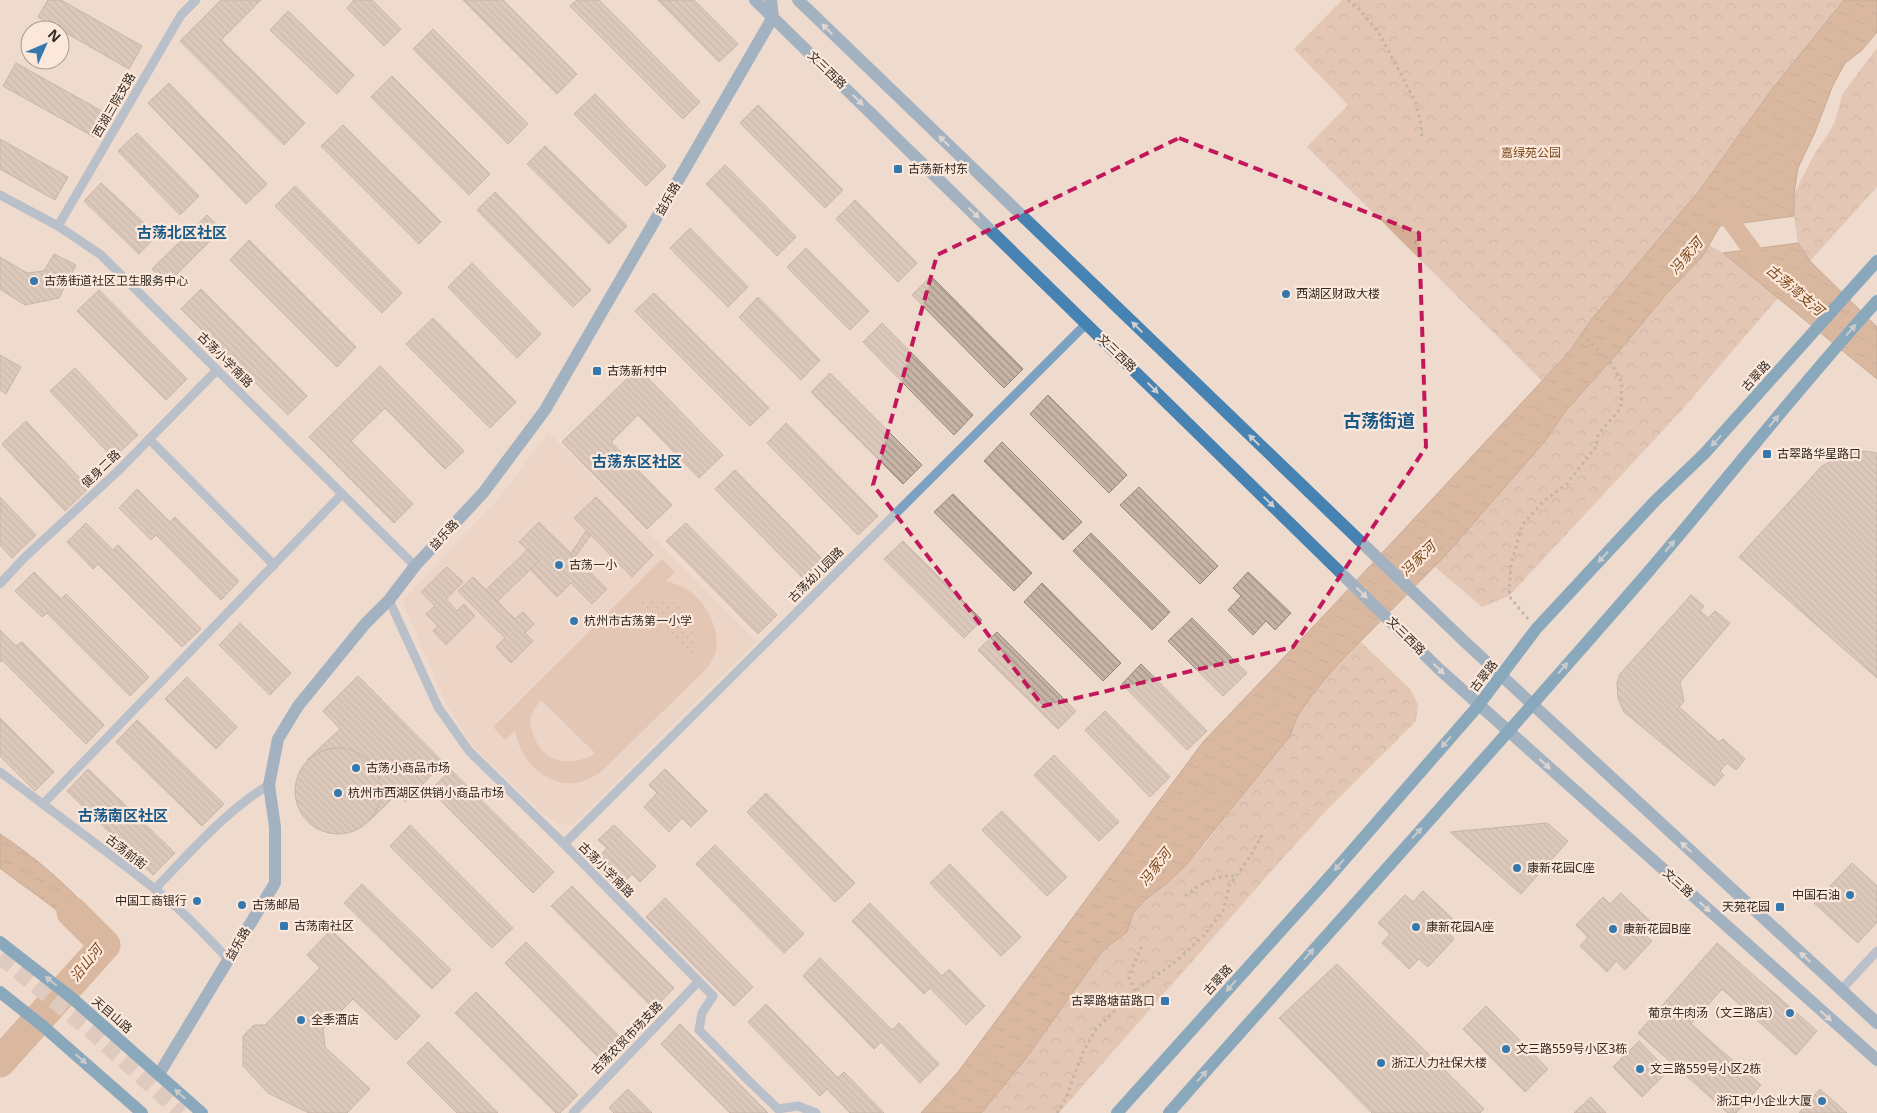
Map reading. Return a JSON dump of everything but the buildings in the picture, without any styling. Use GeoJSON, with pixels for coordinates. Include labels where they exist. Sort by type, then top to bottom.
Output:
{"type":"FeatureCollection","features":[{"type":"Feature","properties":{"kind":"main road","name":"文三西路"},"geometry":{"type":"LineString","coordinates":[[755,0],[1478,706]]}},
{"type":"Feature","properties":{"kind":"main road"},"geometry":{"type":"LineString","coordinates":[[771,0],[773,17]]}},
{"type":"Feature","properties":{"kind":"main road"},"geometry":{"type":"LineString","coordinates":[[798,0],[1531,705],[1877,1023]]}},
{"type":"Feature","properties":{"kind":"main road","name":"益乐路"},"geometry":{"type":"LineString","coordinates":[[159,1074],[274,883],[275,827],[270,785],[278,740],[298,706],[365,624],[389,600],[415,566],[483,493],[545,410],[773,17]]}},
{"type":"Feature","properties":{"kind":"main road","name":"古翠路"},"geometry":{"type":"LineString","coordinates":[[1117,1113],[1331,874],[1478,706],[1536,629],[1654,501],[1706,453],[1877,261]]}},
{"type":"Feature","properties":{"kind":"main road"},"geometry":{"type":"LineString","coordinates":[[1169,1113],[1644,576],[1875,302]]}},
{"type":"Feature","properties":{"kind":"main road","name":"文三路"},"geometry":{"type":"LineString","coordinates":[[1478,706],[1877,1060]]}},
{"type":"Feature","properties":{"kind":"main road","name":"天目山路"},"geometry":{"type":"LineString","coordinates":[[0,942],[72,998],[202,1113]]}},
{"type":"Feature","properties":{"kind":"main road"},"geometry":{"type":"LineString","coordinates":[[2,994],[44,1027],[142,1113]]}},
{"type":"Feature","properties":{"kind":"lane","name":"西湖三院支路"},"geometry":{"type":"LineString","coordinates":[[58,226],[181,15],[196,0]]}},
{"type":"Feature","properties":{"kind":"lane","name":"古荡小学南路"},"geometry":{"type":"LineString","coordinates":[[0,195],[58,226],[101,255],[415,566]]}},
{"type":"Feature","properties":{"kind":"lane","name":"古荡幼儿园路"},"geometry":{"type":"LineString","coordinates":[[564,844],[1087,323]]}},
{"type":"Feature","properties":{"kind":"lane","name":"健身二路"},"geometry":{"type":"LineString","coordinates":[[0,584],[24,558],[117,472],[217,370]]}},
{"type":"Feature","properties":{"kind":"lane"},"geometry":{"type":"LineString","coordinates":[[150,439],[274,565]]}},
{"type":"Feature","properties":{"kind":"lane"},"geometry":{"type":"LineString","coordinates":[[44,804],[342,494]]}},
{"type":"Feature","properties":{"kind":"lane","name":"古荡小学南路"},"geometry":{"type":"LineString","coordinates":[[389,600],[438,707],[469,752],[564,844],[714,996],[702,1013],[700,1030],[778,1108],[798,1106],[816,1113]]}},
{"type":"Feature","properties":{"kind":"lane","name":"古荡前街"},"geometry":{"type":"LineString","coordinates":[[0,772],[154,889],[206,936],[229,960]]}},
{"type":"Feature","properties":{"kind":"lane"},"geometry":{"type":"LineString","coordinates":[[154,889],[216,828],[254,794],[270,785]]}},
{"type":"Feature","properties":{"kind":"lane"},"geometry":{"type":"LineString","coordinates":[[1841,990],[1877,951]]}},
{"type":"Feature","properties":{"kind":"lane","name":"古荡农贸市场支路"},"geometry":{"type":"LineString","coordinates":[[573,1113],[699,981]]}},
{"type":"Feature","properties":{"kind":"path"},"geometry":{"type":"LineString","coordinates":[[1348,0],[1360,10],[1379,33],[1416,103],[1422,124],[1422,139]]}},
{"type":"Feature","properties":{"kind":"path"},"geometry":{"type":"LineString","coordinates":[[1536,629],[1509,596],[1511,564],[1522,525],[1546,500],[1567,484],[1596,445],[1598,434],[1621,408],[1622,383],[1610,362],[1581,334]]}},
{"type":"Feature","properties":{"kind":"path"},"geometry":{"type":"LineString","coordinates":[[1057,1113],[1066,1098],[1082,1052],[1096,1029],[1135,991],[1174,963],[1204,935],[1223,911],[1228,886],[1252,855],[1262,835]]}},
{"type":"Feature","properties":{"kind":"path"},"geometry":{"type":"LineString","coordinates":[[1185,896],[1204,881],[1220,876],[1235,876]]}},
{"type":"Feature","properties":{"kind":"path"},"geometry":{"type":"LineString","coordinates":[[1135,991],[1129,977],[1141,947]]}},
{"type":"Feature","properties":{"kind":"highlighted area"},"geometry":{"type":"Polygon","coordinates":[[[1179,138],[1419,233],[1426,447],[1293,647],[1043,706],[873,485],[937,255],[1179,138]]]}},
{"type":"Feature","properties":{"kind":"shaded area","name":"杭州市古荡第一小学"},"geometry":{"type":"Polygon","coordinates":[[[548,432],[757,641],[574,824],[560,825],[544,815],[471,744],[446,704],[402,601],[504,492],[548,432]]]}},
{"type":"Feature","properties":{"kind":"green space","name":"嘉绿苑公园"},"geometry":{"type":"Polygon","coordinates":[[[1342,0],[1844,0],[1770,92],[1702,185],[1591,320],[1569,352],[1542,381],[1307,147],[1348,105],[1294,49],[1342,0]]]}},
{"type":"Feature","properties":{"kind":"green space"},"geometry":{"type":"Polygon","coordinates":[[[1877,48],[1877,187],[1810,261],[1798,243],[1794,216],[1794,194],[1814,155],[1834,124],[1843,93],[1877,48]]]}},
{"type":"Feature","properties":{"kind":"green space"},"geometry":{"type":"Polygon","coordinates":[[[1709,245],[1723,253],[1778,298],[1680,412],[1509,596],[1482,607],[1435,567],[1546,440],[1564,413],[1668,292],[1702,257],[1709,245]]]}},
{"type":"Feature","properties":{"kind":"green space"},"geometry":{"type":"Polygon","coordinates":[[[662,559],[675,572],[666,581],[677,584],[695,595],[711,618],[717,645],[715,654],[707,668],[601,772],[584,781],[565,783],[546,777],[531,765],[519,745],[515,731],[505,740],[493,727],[662,559]],[[650,599],[640,602],[693,656],[698,632],[696,622],[691,614],[674,603],[650,599]],[[541,700],[532,713],[531,728],[538,745],[544,752],[551,757],[567,761],[576,761],[595,754],[595,753],[541,700]]]}},
{"type":"Feature","properties":{"kind":"green space"},"geometry":{"type":"Polygon","coordinates":[[[650,599],[674,603],[691,614],[696,622],[698,632],[693,656],[640,602],[650,599]]]}},
{"type":"Feature","properties":{"kind":"green space"},"geometry":{"type":"Polygon","coordinates":[[[1361,642],[1410,689],[1418,704],[1416,721],[1324,813],[1283,858],[1059,1113],[981,1113],[1024,1061],[1103,950],[1127,932],[1133,913],[1146,899],[1166,884],[1187,864],[1205,844],[1290,736],[1297,717],[1314,692],[1337,665],[1361,642]]]}},
{"type":"Feature","properties":{"kind":"water","name":"冯家河"},"geometry":{"type":"Polygon","coordinates":[[[1844,0],[1877,0],[1877,32],[1861,51],[1845,63],[1833,85],[1815,132],[1798,168],[1794,194],[1794,216],[1720,226],[1702,257],[1668,292],[1564,413],[1546,440],[1443,558],[1337,665],[1314,692],[1297,717],[1290,736],[1187,864],[1166,884],[1146,899],[1133,913],[1127,932],[1103,950],[1024,1061],[981,1113],[921,1113],[958,1072],[1203,742],[1330,609],[1569,352],[1591,320],[1700,189],[1770,92],[1844,0]]]}},
{"type":"Feature","properties":{"kind":"water"},"geometry":{"type":"Polygon","coordinates":[[[1798,243],[1810,261],[1877,327],[1877,379],[1723,253],[1798,243]]]}},
{"type":"Feature","properties":{"kind":"water"},"geometry":{"type":"Polygon","coordinates":[[[0,834],[59,880],[111,933],[95,947],[85,935],[50,905],[0,868],[0,834]]]}},
{"type":"Feature","properties":{"kind":"waterway","name":"古荡湾支河"},"geometry":{"type":"LineString","coordinates":[[1724,212],[1765,268]]}},
{"type":"Feature","properties":{"kind":"waterway","name":"沿山河"},"geometry":{"type":"LineString","coordinates":[[0,1062],[105,945],[72,912]]}},
{"type":"Feature","properties":{"kind":"tunnel"},"geometry":{"type":"LineString","coordinates":[[0,957],[89,1030],[181,1113]]}},
{"type":"Feature","properties":{"kind":"place","name":"古荡新村东"},"geometry":{"type":"Point","coordinates":[898,169]}},
{"type":"Feature","properties":{"kind":"place","name":"古荡街道社区卫生服务中心"},"geometry":{"type":"Point","coordinates":[34,281]}},
{"type":"Feature","properties":{"kind":"place","name":"西湖区财政大楼"},"geometry":{"type":"Point","coordinates":[1286,294]}},
{"type":"Feature","properties":{"kind":"place","name":"古荡新村中"},"geometry":{"type":"Point","coordinates":[597,371]}},
{"type":"Feature","properties":{"kind":"place","name":"古翠路华星路口"},"geometry":{"type":"Point","coordinates":[1767,454]}},
{"type":"Feature","properties":{"kind":"place","name":"古荡一小"},"geometry":{"type":"Point","coordinates":[559,565]}},
{"type":"Feature","properties":{"kind":"place","name":"杭州市古荡第一小学"},"geometry":{"type":"Point","coordinates":[574,621]}},
{"type":"Feature","properties":{"kind":"place","name":"古荡小商品市场"},"geometry":{"type":"Point","coordinates":[356,768]}},
{"type":"Feature","properties":{"kind":"place","name":"杭州市西湖区供销小商品市场"},"geometry":{"type":"Point","coordinates":[338,793]}},
{"type":"Feature","properties":{"kind":"place","name":"康新花园C座"},"geometry":{"type":"Point","coordinates":[1517,868]}},
{"type":"Feature","properties":{"kind":"place","name":"中国石油"},"geometry":{"type":"Point","coordinates":[1850,895]}},
{"type":"Feature","properties":{"kind":"place","name":"中国工商银行"},"geometry":{"type":"Point","coordinates":[197,901]}},
{"type":"Feature","properties":{"kind":"place","name":"古荡邮局"},"geometry":{"type":"Point","coordinates":[242,905]}},
{"type":"Feature","properties":{"kind":"place","name":"天苑花园"},"geometry":{"type":"Point","coordinates":[1780,907]}},
{"type":"Feature","properties":{"kind":"place","name":"古荡南社区"},"geometry":{"type":"Point","coordinates":[284,926]}},
{"type":"Feature","properties":{"kind":"place","name":"康新花园A座"},"geometry":{"type":"Point","coordinates":[1416,927]}},
{"type":"Feature","properties":{"kind":"place","name":"康新花园B座"},"geometry":{"type":"Point","coordinates":[1613,929]}},
{"type":"Feature","properties":{"kind":"place","name":"古翠路塘苗路口"},"geometry":{"type":"Point","coordinates":[1165,1001]}},
{"type":"Feature","properties":{"kind":"place","name":"葡京牛肉汤（文三路店）"},"geometry":{"type":"Point","coordinates":[1790,1013]}},
{"type":"Feature","properties":{"kind":"place","name":"全季酒店"},"geometry":{"type":"Point","coordinates":[301,1020]}},
{"type":"Feature","properties":{"kind":"place","name":"文三路559号小区3栋"},"geometry":{"type":"Point","coordinates":[1506,1049]}},
{"type":"Feature","properties":{"kind":"place","name":"浙江人力社保大楼"},"geometry":{"type":"Point","coordinates":[1381,1063]}},
{"type":"Feature","properties":{"kind":"place","name":"文三路559号小区2栋"},"geometry":{"type":"Point","coordinates":[1640,1069]}},
{"type":"Feature","properties":{"kind":"place","name":"浙江中小企业大厦"},"geometry":{"type":"Point","coordinates":[1822,1101]}},
{"type":"Feature","properties":{"kind":"district","name":"古荡北区社区"},"geometry":{"type":"Point","coordinates":[182,233]}},
{"type":"Feature","properties":{"kind":"district","name":"古荡街道"},"geometry":{"type":"Point","coordinates":[1379,421]}},
{"type":"Feature","properties":{"kind":"district","name":"古荡东区社区"},"geometry":{"type":"Point","coordinates":[637,462]}},
{"type":"Feature","properties":{"kind":"district","name":"古荡南区社区"},"geometry":{"type":"Point","coordinates":[123,816]}}]}
